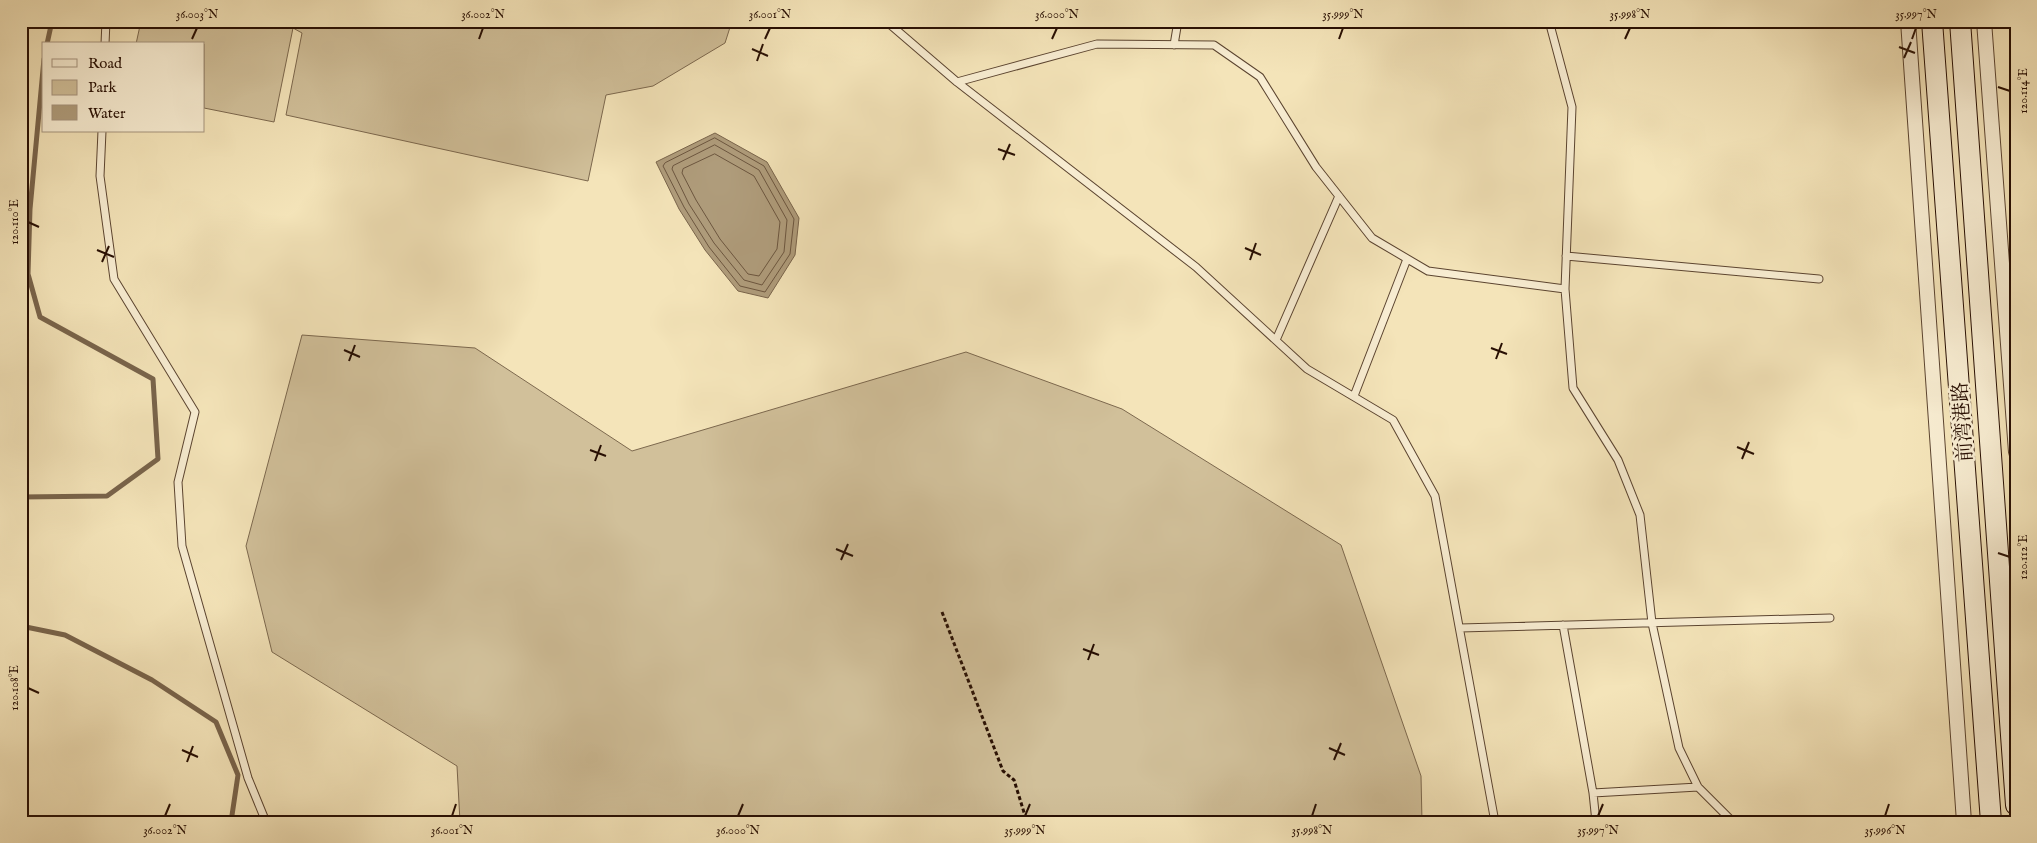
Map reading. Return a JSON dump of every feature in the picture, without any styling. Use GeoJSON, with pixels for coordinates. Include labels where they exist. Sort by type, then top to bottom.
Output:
{"type":"FeatureCollection","features":[{"type":"Feature","properties":{"kind":"main road","name":"前湾港路"},"geometry":{"type":"LineString","coordinates":[[1932,21],[1991,822]]}},
{"type":"Feature","properties":{"kind":"main road","name":"前湾港路"},"geometry":{"type":"LineString","coordinates":[[1960,21],[2016,805]]}},
{"type":"Feature","properties":{"kind":"street","name":"前湾港路"},"geometry":{"type":"LineString","coordinates":[[1908,21],[1964,822]]}},
{"type":"Feature","properties":{"kind":"street"},"geometry":{"type":"LineString","coordinates":[[1984,21],[2016,452]]}},
{"type":"Feature","properties":{"kind":"lane"},"geometry":{"type":"LineString","coordinates":[[106,21],[106,42]]}},
{"type":"Feature","properties":{"kind":"lane"},"geometry":{"type":"LineString","coordinates":[[886,21],[957,82],[1196,267],[1308,369],[1394,420],[1435,496],[1495,822]]}},
{"type":"Feature","properties":{"kind":"lane"},"geometry":{"type":"LineString","coordinates":[[1174,45],[1178,21]]}},
{"type":"Feature","properties":{"kind":"lane"},"geometry":{"type":"LineString","coordinates":[[1549,21],[1572,107],[1565,289],[1573,388],[1618,460],[1640,515],[1652,623],[1679,748],[1698,787],[1733,822]]}},
{"type":"Feature","properties":{"kind":"lane"},"geometry":{"type":"LineString","coordinates":[[957,82],[1097,44],[1214,45],[1260,77],[1316,167],[1372,238],[1428,271],[1565,289]]}},
{"type":"Feature","properties":{"kind":"lane"},"geometry":{"type":"LineString","coordinates":[[102,132],[100,176],[114,279],[195,412],[178,482],[182,546],[248,778],[266,822]]}},
{"type":"Feature","properties":{"kind":"lane"},"geometry":{"type":"LineString","coordinates":[[1276,340],[1339,196]]}},
{"type":"Feature","properties":{"kind":"lane"},"geometry":{"type":"LineString","coordinates":[[1566,256],[1819,279]]}},
{"type":"Feature","properties":{"kind":"lane"},"geometry":{"type":"LineString","coordinates":[[1354,396],[1407,259]]}},
{"type":"Feature","properties":{"kind":"lane"},"geometry":{"type":"LineString","coordinates":[[1460,628],[1830,618]]}},
{"type":"Feature","properties":{"kind":"lane"},"geometry":{"type":"LineString","coordinates":[[1563,625],[1593,793],[1596,822]]}},
{"type":"Feature","properties":{"kind":"lane"},"geometry":{"type":"LineString","coordinates":[[1593,793],[1698,787]]}},
{"type":"Feature","properties":{"kind":"path"},"geometry":{"type":"LineString","coordinates":[[942,612],[1003,770],[1014,780],[1027,822]]}},
{"type":"Feature","properties":{"kind":"green space"},"geometry":{"type":"Polygon","coordinates":[[[141,21],[732,21],[725,43],[653,86],[606,95],[588,181],[286,115],[302,33],[293,28],[274,122],[205,108],[205,42],[136,42],[141,21]]]}},
{"type":"Feature","properties":{"kind":"green space"},"geometry":{"type":"Polygon","coordinates":[[[302,335],[475,348],[632,451],[966,352],[1122,409],[1341,545],[1421,776],[1422,822],[460,822],[457,766],[272,652],[246,546],[302,335]]]}},
{"type":"Feature","properties":{"kind":"water"},"geometry":{"type":"Polygon","coordinates":[[[715,133],[767,162],[799,218],[795,255],[768,298],[738,291],[705,250],[679,209],[656,162],[715,133]]]}},
{"type":"Feature","properties":{"kind":"waterway"},"geometry":{"type":"LineString","coordinates":[[47,42],[52,21]]}},
{"type":"Feature","properties":{"kind":"waterway"},"geometry":{"type":"LineString","coordinates":[[21,497],[107,496],[158,459],[153,379],[40,317],[28,274],[30,209],[42,80]]}},
{"type":"Feature","properties":{"kind":"waterway"},"geometry":{"type":"LineString","coordinates":[[21,626],[65,635],[152,680],[216,722],[238,775],[231,822]]}}]}
